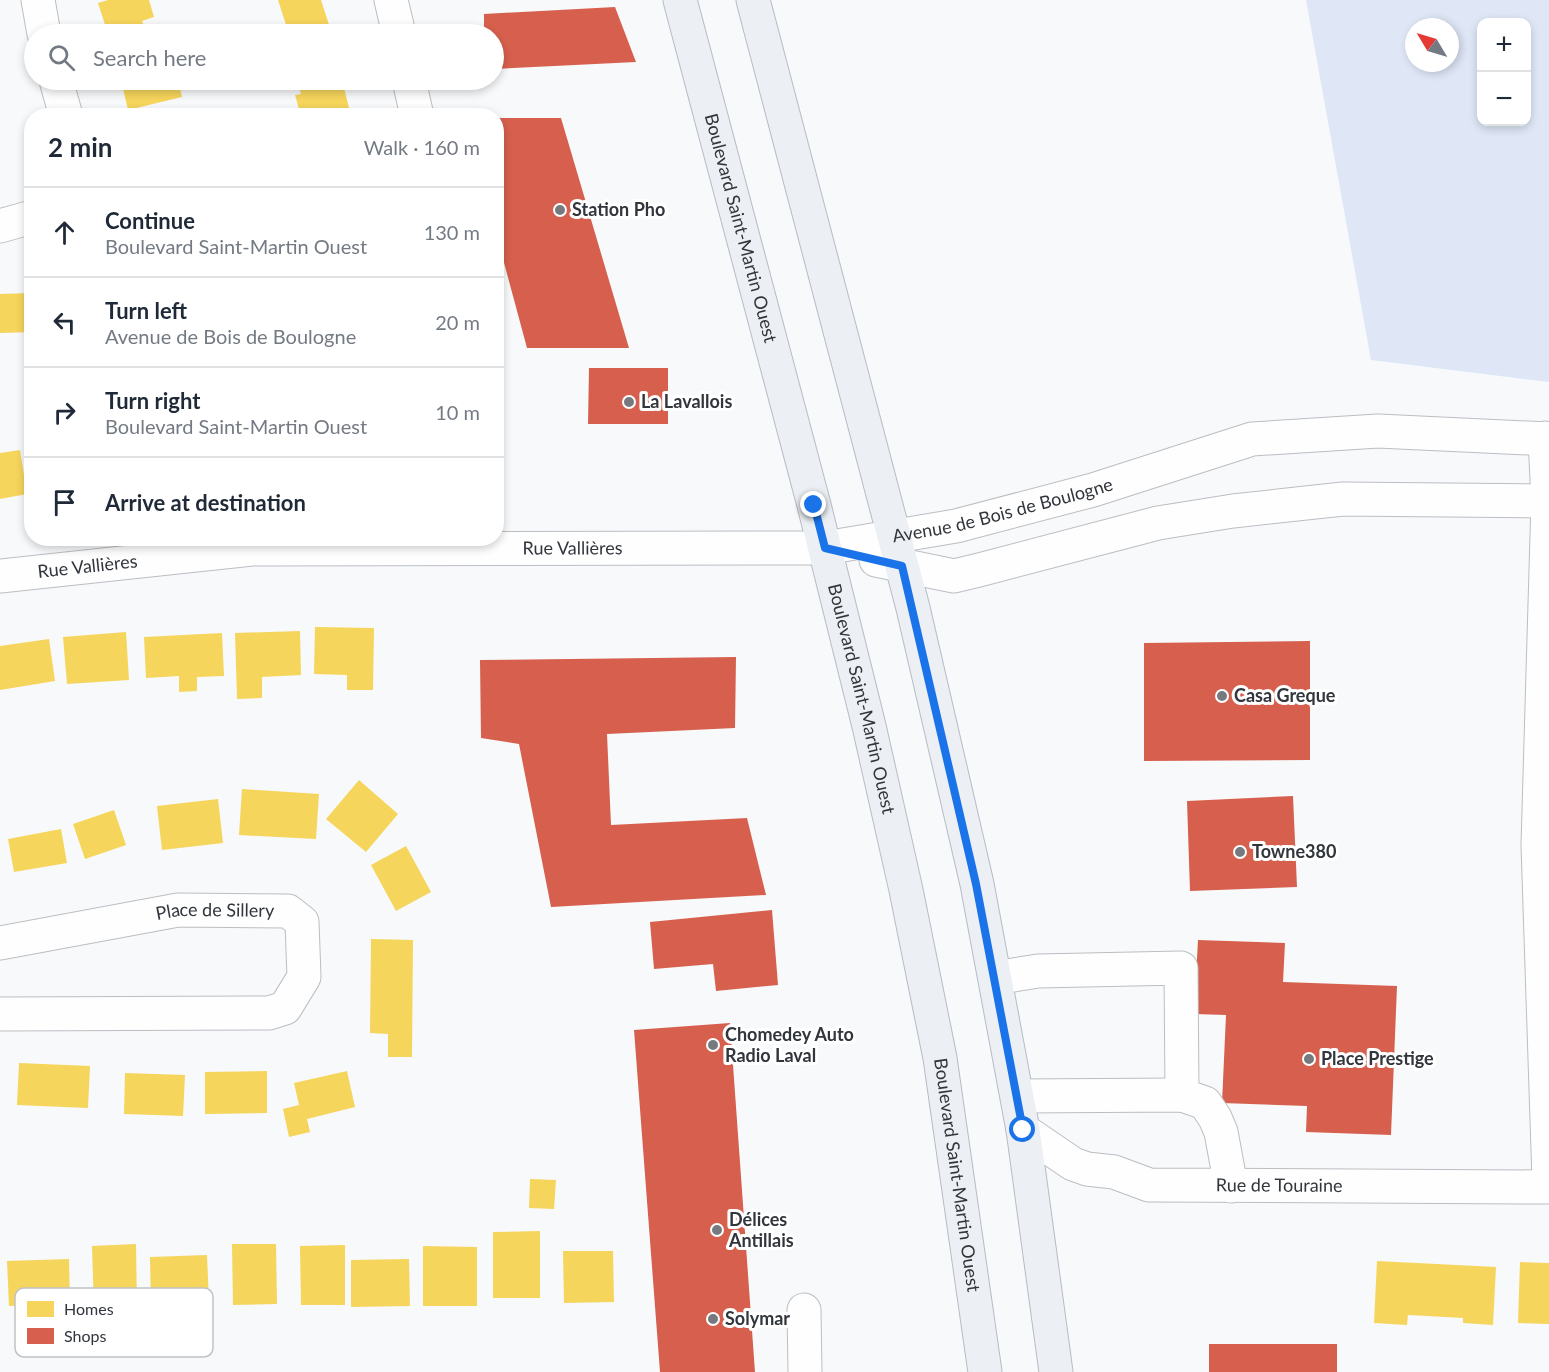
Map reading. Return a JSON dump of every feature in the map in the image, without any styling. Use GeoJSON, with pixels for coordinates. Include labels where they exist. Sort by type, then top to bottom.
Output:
{"type":"FeatureCollection","features":[{"type":"Feature","properties":{"kind":"main road","name":"Boulevard Saint-Martin Ouest"},"geometry":{"type":"LineString","coordinates":[[680,0],[825,548],[879,767],[917,938],[940,1058],[986,1372]]}},
{"type":"Feature","properties":{"kind":"main road"},"geometry":{"type":"LineString","coordinates":[[753,0],[899,551],[967,840],[1018,1096],[1056,1372]]}},
{"type":"Feature","properties":{"kind":"street"},"geometry":{"type":"LineString","coordinates":[[38,0],[42,24]]}},
{"type":"Feature","properties":{"kind":"street"},"geometry":{"type":"LineString","coordinates":[[391,0],[397,24]]}},
{"type":"Feature","properties":{"kind":"street"},"geometry":{"type":"LineString","coordinates":[[59,90],[64,108]]}},
{"type":"Feature","properties":{"kind":"street"},"geometry":{"type":"LineString","coordinates":[[411,90],[415,108]]}},
{"type":"Feature","properties":{"kind":"street"},"geometry":{"type":"LineString","coordinates":[[0,226],[24,219]]}},
{"type":"Feature","properties":{"kind":"street","name":"Avenue de Bois de Boulogne"},"geometry":{"type":"LineString","coordinates":[[899,551],[956,526],[1093,490],[1252,439],[1378,431],[1547,438]]}},
{"type":"Feature","properties":{"kind":"street"},"geometry":{"type":"LineString","coordinates":[[1547,438],[1549,501],[1544,845],[1549,1181]]}},
{"type":"Feature","properties":{"kind":"street","name":"Avenue de Bois de Boulogne"},"geometry":{"type":"LineString","coordinates":[[825,548],[899,551],[954,576],[1158,523],[1233,511],[1343,499],[1549,501]]}},
{"type":"Feature","properties":{"kind":"street","name":"Rue Vallières"},"geometry":{"type":"LineString","coordinates":[[504,545],[825,548]]}},
{"type":"Feature","properties":{"kind":"street","name":"Rue Vallières"},"geometry":{"type":"LineString","coordinates":[[0,576],[252,549],[374,546]]}},
{"type":"Feature","properties":{"kind":"street","name":"Place de Sillery"},"geometry":{"type":"LineString","coordinates":[[0,943],[178,910],[288,911],[302,922],[304,977],[285,1008],[269,1013],[0,1014]]}},
{"type":"Feature","properties":{"kind":"street"},"geometry":{"type":"LineString","coordinates":[[995,978],[1038,971],[1181,968],[1182,1095]]}},
{"type":"Feature","properties":{"kind":"street"},"geometry":{"type":"LineString","coordinates":[[1018,1096],[1182,1095],[1205,1103],[1221,1132],[1231,1186]]}},
{"type":"Feature","properties":{"kind":"street","name":"Rue de Touraine"},"geometry":{"type":"LineString","coordinates":[[1023,1130],[1073,1164],[1087,1169],[1114,1172],[1149,1185],[1549,1187]]}},
{"type":"Feature","properties":{"kind":"street"},"geometry":{"type":"LineString","coordinates":[[804,1310],[805,1372]]}},
{"type":"Feature","properties":{"kind":"shaded area"},"geometry":{"type":"Polygon","coordinates":[[[1306,0],[1549,0],[1549,382],[1371,360],[1306,0]]]}},
{"type":"Feature","properties":{"kind":"building: Homes"},"geometry":{"type":"Polygon","coordinates":[[[108,0],[149,0],[154,17],[142,21],[143,24],[105,24],[98,3],[108,0]]]}},
{"type":"Feature","properties":{"kind":"building: Homes"},"geometry":{"type":"Polygon","coordinates":[[[278,0],[321,0],[329,24],[286,24],[278,0]]]}},
{"type":"Feature","properties":{"kind":"building: Homes"},"geometry":{"type":"Polygon","coordinates":[[[123,90],[180,90],[182,97],[128,108],[123,90]]]}},
{"type":"Feature","properties":{"kind":"building: Homes"},"geometry":{"type":"Polygon","coordinates":[[[300,90],[344,90],[349,108],[299,108],[295,95],[301,94],[300,90]]]}},
{"type":"Feature","properties":{"kind":"building: Homes"},"geometry":{"type":"Polygon","coordinates":[[[24,293],[24,332],[0,333],[0,294],[24,293]]]}},
{"type":"Feature","properties":{"kind":"building: Homes"},"geometry":{"type":"Polygon","coordinates":[[[20,450],[24,495],[0,499],[0,453],[20,450]]]}},
{"type":"Feature","properties":{"kind":"building: Homes"},"geometry":{"type":"Polygon","coordinates":[[[315,627],[374,628],[373,690],[347,690],[347,675],[314,674],[315,627]]]}},
{"type":"Feature","properties":{"kind":"building: Homes"},"geometry":{"type":"Polygon","coordinates":[[[300,631],[301,675],[262,677],[262,698],[237,699],[235,633],[300,631]]]}},
{"type":"Feature","properties":{"kind":"building: Homes"},"geometry":{"type":"Polygon","coordinates":[[[126,632],[129,680],[67,684],[63,637],[126,632]]]}},
{"type":"Feature","properties":{"kind":"building: Homes"},"geometry":{"type":"Polygon","coordinates":[[[222,633],[224,676],[197,677],[197,691],[179,692],[179,676],[146,678],[144,637],[222,633]]]}},
{"type":"Feature","properties":{"kind":"building: Homes"},"geometry":{"type":"Polygon","coordinates":[[[49,639],[55,681],[0,690],[0,646],[49,639]]]}},
{"type":"Feature","properties":{"kind":"building: Homes"},"geometry":{"type":"Polygon","coordinates":[[[359,780],[398,814],[366,852],[326,819],[359,780]]]}},
{"type":"Feature","properties":{"kind":"building: Homes"},"geometry":{"type":"Polygon","coordinates":[[[242,789],[319,794],[316,839],[239,835],[242,789]]]}},
{"type":"Feature","properties":{"kind":"building: Homes"},"geometry":{"type":"Polygon","coordinates":[[[218,799],[223,843],[162,850],[157,806],[218,799]]]}},
{"type":"Feature","properties":{"kind":"building: Homes"},"geometry":{"type":"Polygon","coordinates":[[[114,810],[126,845],[85,859],[73,824],[114,810]]]}},
{"type":"Feature","properties":{"kind":"building: Homes"},"geometry":{"type":"Polygon","coordinates":[[[61,829],[67,863],[14,872],[8,839],[61,829]]]}},
{"type":"Feature","properties":{"kind":"building: Homes"},"geometry":{"type":"Polygon","coordinates":[[[406,846],[431,892],[396,911],[371,865],[406,846]]]}},
{"type":"Feature","properties":{"kind":"building: Homes"},"geometry":{"type":"Polygon","coordinates":[[[371,939],[413,940],[412,1057],[388,1057],[388,1034],[370,1033],[371,939]]]}},
{"type":"Feature","properties":{"kind":"building: Homes"},"geometry":{"type":"Polygon","coordinates":[[[19,1063],[90,1066],[88,1108],[17,1105],[19,1063]]]}},
{"type":"Feature","properties":{"kind":"building: Homes"},"geometry":{"type":"Polygon","coordinates":[[[267,1071],[267,1113],[205,1114],[205,1072],[267,1071]]]}},
{"type":"Feature","properties":{"kind":"building: Homes"},"geometry":{"type":"Polygon","coordinates":[[[347,1071],[355,1107],[307,1119],[310,1132],[289,1137],[283,1109],[299,1105],[294,1083],[347,1071]]]}},
{"type":"Feature","properties":{"kind":"building: Homes"},"geometry":{"type":"Polygon","coordinates":[[[125,1073],[185,1075],[183,1116],[124,1114],[125,1073]]]}},
{"type":"Feature","properties":{"kind":"building: Homes"},"geometry":{"type":"Polygon","coordinates":[[[530,1179],[556,1180],[554,1209],[529,1208],[530,1179]]]}},
{"type":"Feature","properties":{"kind":"building: Homes"},"geometry":{"type":"Polygon","coordinates":[[[540,1231],[540,1298],[493,1298],[493,1232],[540,1231]]]}},
{"type":"Feature","properties":{"kind":"building: Homes"},"geometry":{"type":"Polygon","coordinates":[[[136,1244],[137,1288],[93,1288],[92,1246],[136,1244]]]}},
{"type":"Feature","properties":{"kind":"building: Homes"},"geometry":{"type":"Polygon","coordinates":[[[232,1244],[276,1244],[277,1304],[233,1305],[232,1244]]]}},
{"type":"Feature","properties":{"kind":"building: Homes"},"geometry":{"type":"Polygon","coordinates":[[[345,1245],[345,1305],[301,1305],[300,1246],[345,1245]]]}},
{"type":"Feature","properties":{"kind":"building: Homes"},"geometry":{"type":"Polygon","coordinates":[[[423,1246],[477,1247],[477,1306],[423,1306],[423,1246]]]}},
{"type":"Feature","properties":{"kind":"building: Homes"},"geometry":{"type":"Polygon","coordinates":[[[563,1251],[613,1251],[614,1302],[564,1303],[563,1251]]]}},
{"type":"Feature","properties":{"kind":"building: Homes"},"geometry":{"type":"Polygon","coordinates":[[[207,1255],[208,1288],[151,1288],[150,1257],[207,1255]]]}},
{"type":"Feature","properties":{"kind":"building: Homes"},"geometry":{"type":"Polygon","coordinates":[[[69,1259],[70,1288],[15,1288],[15,1306],[9,1306],[7,1261],[69,1259]]]}},
{"type":"Feature","properties":{"kind":"building: Homes"},"geometry":{"type":"Polygon","coordinates":[[[409,1259],[410,1306],[351,1307],[351,1260],[409,1259]]]}},
{"type":"Feature","properties":{"kind":"building: Homes"},"geometry":{"type":"Polygon","coordinates":[[[1377,1261],[1496,1267],[1493,1325],[1463,1323],[1463,1318],[1408,1315],[1407,1325],[1374,1323],[1377,1261]]]}},
{"type":"Feature","properties":{"kind":"building: Homes"},"geometry":{"type":"Polygon","coordinates":[[[1520,1262],[1549,1263],[1549,1324],[1518,1323],[1520,1262]]]}},
{"type":"Feature","properties":{"kind":"building: Shops"},"geometry":{"type":"Polygon","coordinates":[[[615,7],[636,62],[504,69],[504,24],[484,24],[484,14],[615,7]]]}},
{"type":"Feature","properties":{"kind":"building: Shops"},"geometry":{"type":"Polygon","coordinates":[[[504,118],[561,118],[629,348],[527,348],[504,263],[504,118]]]}},
{"type":"Feature","properties":{"kind":"building: Shops"},"geometry":{"type":"Polygon","coordinates":[[[589,368],[668,368],[668,424],[588,424],[589,368]]]}},
{"type":"Feature","properties":{"kind":"building: Shops"},"geometry":{"type":"Polygon","coordinates":[[[1310,641],[1310,760],[1144,761],[1144,643],[1310,641]]]}},
{"type":"Feature","properties":{"kind":"building: Shops"},"geometry":{"type":"Polygon","coordinates":[[[736,657],[735,728],[607,734],[611,825],[747,818],[766,895],[551,907],[519,744],[481,738],[480,660],[736,657]]]}},
{"type":"Feature","properties":{"kind":"building: Shops"},"geometry":{"type":"Polygon","coordinates":[[[1293,796],[1297,887],[1190,891],[1187,801],[1293,796]]]}},
{"type":"Feature","properties":{"kind":"building: Shops"},"geometry":{"type":"Polygon","coordinates":[[[772,910],[778,985],[716,991],[713,964],[654,969],[650,922],[772,910]]]}},
{"type":"Feature","properties":{"kind":"building: Shops","name":"Place Prestige"},"geometry":{"type":"Polygon","coordinates":[[[1198,940],[1285,943],[1283,982],[1397,986],[1391,1135],[1306,1132],[1307,1106],[1222,1103],[1226,1015],[1194,1014],[1198,940]]]}},
{"type":"Feature","properties":{"kind":"building: Shops"},"geometry":{"type":"Polygon","coordinates":[[[730,1023],[755,1372],[660,1372],[634,1030],[730,1023]]]}},
{"type":"Feature","properties":{"kind":"building: Shops"},"geometry":{"type":"Polygon","coordinates":[[[1209,1344],[1337,1344],[1337,1372],[1209,1372],[1209,1344]]]}},
{"type":"Feature","properties":{"kind":"place","name":"Station Pho"},"geometry":{"type":"Point","coordinates":[560,210]}},
{"type":"Feature","properties":{"kind":"place","name":"La Lavallois"},"geometry":{"type":"Point","coordinates":[629,402]}},
{"type":"Feature","properties":{"kind":"place","name":"Casa Greque"},"geometry":{"type":"Point","coordinates":[1222,696]}},
{"type":"Feature","properties":{"kind":"place","name":"Towne380"},"geometry":{"type":"Point","coordinates":[1240,852]}},
{"type":"Feature","properties":{"kind":"place","name":"Chomedey Auto Radio Laval"},"geometry":{"type":"Point","coordinates":[713,1045]}},
{"type":"Feature","properties":{"kind":"place","name":"Place Prestige"},"geometry":{"type":"Point","coordinates":[1309,1059]}},
{"type":"Feature","properties":{"kind":"place","name":"Délices Antillais"},"geometry":{"type":"Point","coordinates":[717,1230]}},
{"type":"Feature","properties":{"kind":"place","name":"Solymar"},"geometry":{"type":"Point","coordinates":[713,1319]}},
{"type":"Feature","properties":{"kind":"route"},"geometry":{"type":"LineString","coordinates":[[814,505],[825,548],[902,566],[987,932],[1023,1130]]}}]}
